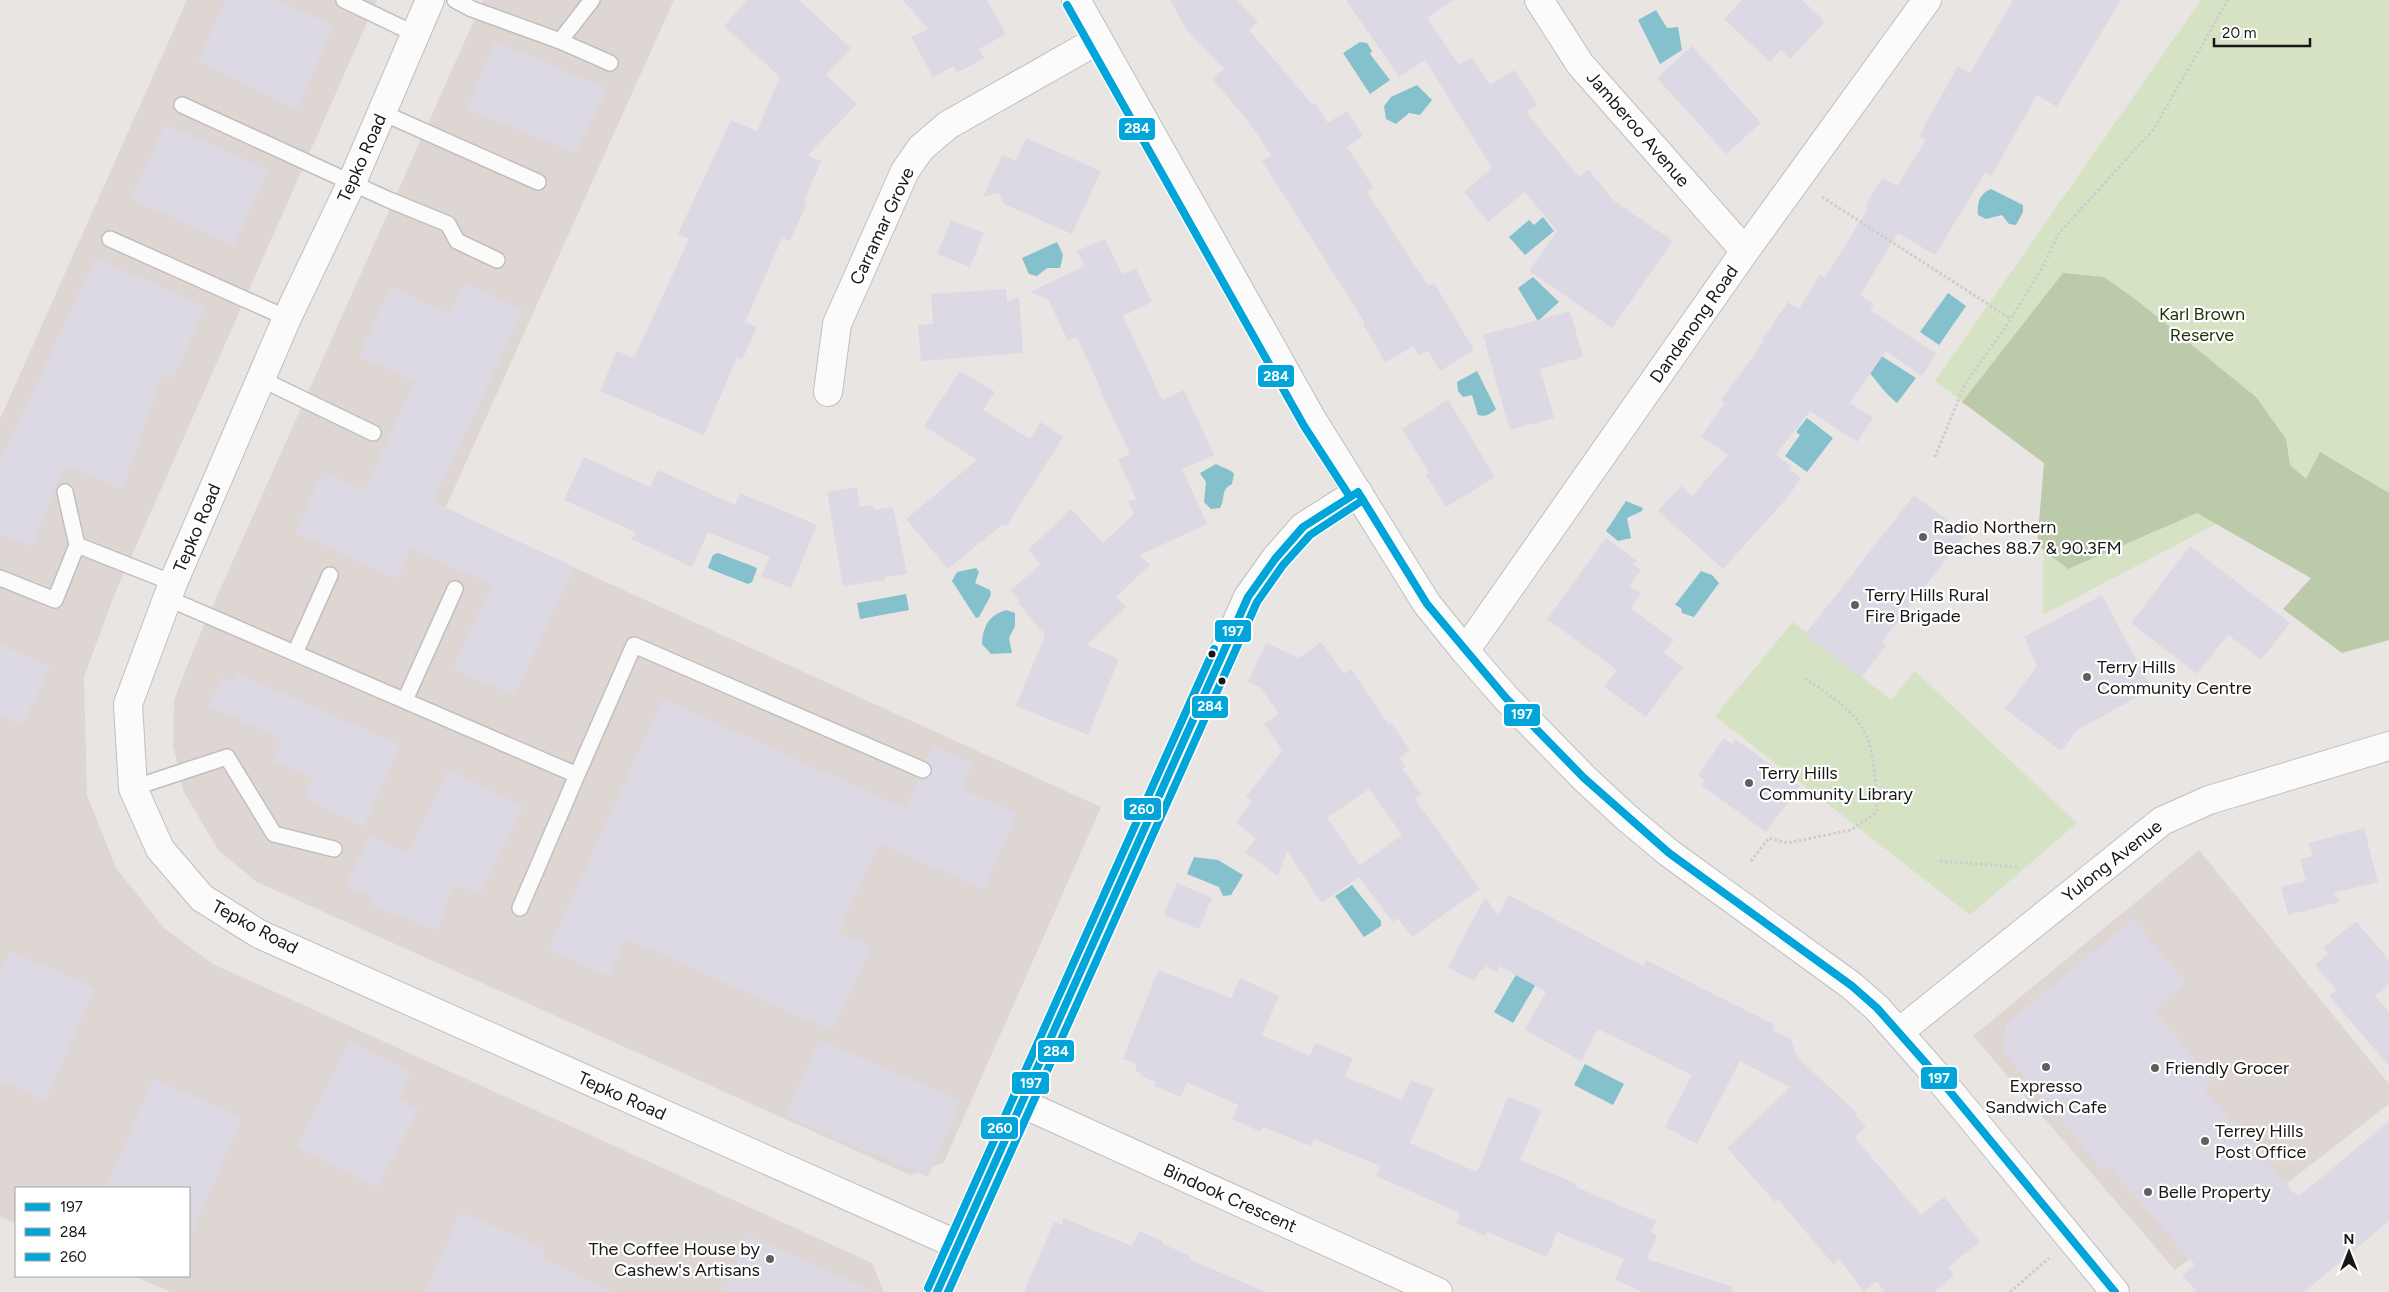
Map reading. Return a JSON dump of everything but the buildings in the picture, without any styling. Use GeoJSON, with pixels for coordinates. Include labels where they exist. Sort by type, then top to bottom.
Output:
{"type":"FeatureCollection","features":[{"type":"Feature","properties":{"kind":"street","name":"Tepko Road"},"geometry":{"type":"LineString","coordinates":[[430,0],[352,182],[287,318],[170,590],[128,704],[133,788],[160,848],[202,898],[259,934],[958,1246]]}},
{"type":"Feature","properties":{"kind":"street"},"geometry":{"type":"LineString","coordinates":[[1076,0],[1312,420],[1427,604],[1465,651],[1578,772],[1626,818],[1668,853],[1852,986],[1877,1008],[2115,1292]]}},
{"type":"Feature","properties":{"kind":"street","name":"Jamberoo Avenue"},"geometry":{"type":"LineString","coordinates":[[1539,0],[1580,64],[1745,252]]}},
{"type":"Feature","properties":{"kind":"street","name":"Dandenong Road"},"geometry":{"type":"LineString","coordinates":[[1465,651],[1796,180],[1927,0]]}},
{"type":"Feature","properties":{"kind":"street","name":"Carramar Grove"},"geometry":{"type":"LineString","coordinates":[[828,392],[837,324],[905,171],[921,148],[948,125],[1098,40]]}},
{"type":"Feature","properties":{"kind":"street"},"geometry":{"type":"LineString","coordinates":[[937,1292],[1248,597],[1274,558],[1303,527],[1358,492]]}},
{"type":"Feature","properties":{"kind":"street","name":"Yulong Avenue"},"geometry":{"type":"LineString","coordinates":[[1899,1032],[2162,821],[2209,800],[2389,746]]}},
{"type":"Feature","properties":{"kind":"street","name":"Bindook Crescent"},"geometry":{"type":"LineString","coordinates":[[1021,1103],[1438,1292]]}},
{"type":"Feature","properties":{"kind":"lane"},"geometry":{"type":"LineString","coordinates":[[344,0],[415,34]]}},
{"type":"Feature","properties":{"kind":"lane"},"geometry":{"type":"LineString","coordinates":[[455,0],[472,9],[560,41],[610,63]]}},
{"type":"Feature","properties":{"kind":"lane"},"geometry":{"type":"LineString","coordinates":[[560,41],[592,0]]}},
{"type":"Feature","properties":{"kind":"lane"},"geometry":{"type":"LineString","coordinates":[[182,105],[448,224],[457,241],[497,260]]}},
{"type":"Feature","properties":{"kind":"lane"},"geometry":{"type":"LineString","coordinates":[[383,113],[538,182]]}},
{"type":"Feature","properties":{"kind":"lane"},"geometry":{"type":"LineString","coordinates":[[110,239],[287,318]]}},
{"type":"Feature","properties":{"kind":"lane"},"geometry":{"type":"LineString","coordinates":[[261,379],[373,433]]}},
{"type":"Feature","properties":{"kind":"lane"},"geometry":{"type":"LineString","coordinates":[[0,578],[55,600],[77,545],[65,492]]}},
{"type":"Feature","properties":{"kind":"lane"},"geometry":{"type":"LineString","coordinates":[[77,545],[295,653],[577,775]]}},
{"type":"Feature","properties":{"kind":"lane"},"geometry":{"type":"LineString","coordinates":[[295,653],[330,575]]}},
{"type":"Feature","properties":{"kind":"lane"},"geometry":{"type":"LineString","coordinates":[[405,700],[455,588]]}},
{"type":"Feature","properties":{"kind":"lane"},"geometry":{"type":"LineString","coordinates":[[520,908],[634,645],[923,770]]}},
{"type":"Feature","properties":{"kind":"lane"},"geometry":{"type":"LineString","coordinates":[[133,788],[227,757],[274,834],[334,849]]}},
{"type":"Feature","properties":{"kind":"path"},"geometry":{"type":"LineString","coordinates":[[1935,457],[1965,384],[2011,319],[2042,268],[2058,233],[2153,130],[2228,0]]}},
{"type":"Feature","properties":{"kind":"path"},"geometry":{"type":"LineString","coordinates":[[1796,180],[2011,319]]}},
{"type":"Feature","properties":{"kind":"path"},"geometry":{"type":"LineString","coordinates":[[1751,861],[1769,838],[1787,843],[1851,830],[1876,812],[1872,749],[1864,730],[1853,713],[1835,698],[1803,677]]}},
{"type":"Feature","properties":{"kind":"path"},"geometry":{"type":"LineString","coordinates":[[1940,861],[2016,867]]}},
{"type":"Feature","properties":{"kind":"path"},"geometry":{"type":"LineString","coordinates":[[2010,1292],[2041,1265]]}},
{"type":"Feature","properties":{"kind":"shaded area"},"geometry":{"type":"Polygon","coordinates":[[[187,0],[377,0],[113,598],[84,677],[87,795],[116,868],[164,928],[213,964],[872,1263],[884,1292],[171,1292],[136,1277],[190,1277],[190,1187],[15,1187],[15,1224],[0,1216],[0,419],[187,0]]]}},
{"type":"Feature","properties":{"kind":"shaded area"},"geometry":{"type":"Polygon","coordinates":[[[483,0],[674,0],[445,509],[1101,807],[944,1162],[910,1175],[257,882],[218,850],[183,790],[173,745],[174,700],[194,648],[483,0]]]}},
{"type":"Feature","properties":{"kind":"shaded area"},"geometry":{"type":"Polygon","coordinates":[[[2199,850],[2389,1084],[2389,1104],[2175,1270],[1973,1036],[2199,850]]]}},
{"type":"Feature","properties":{"kind":"green space","name":"Karl Brown Reserve"},"geometry":{"type":"Polygon","coordinates":[[[2201,0],[2389,0],[2389,618],[2258,502],[2043,615],[2044,463],[1935,381],[2201,0]]]}},
{"type":"Feature","properties":{"kind":"green space"},"geometry":{"type":"Polygon","coordinates":[[[2063,273],[2104,277],[2135,299],[2256,397],[2286,439],[2290,465],[2306,479],[2320,452],[2389,493],[2389,640],[2342,653],[2283,609],[2311,578],[2197,513],[2068,569],[2037,545],[2044,463],[1962,402],[2063,273]]]}},
{"type":"Feature","properties":{"kind":"green space"},"geometry":{"type":"Polygon","coordinates":[[[1793,622],[1891,700],[1915,671],[2077,823],[1970,915],[1715,716],[1793,622]]]}},
{"type":"Feature","properties":{"kind":"water"},"geometry":{"type":"Polygon","coordinates":[[[1656,10],[1667,28],[1678,27],[1682,50],[1660,64],[1638,20],[1656,10]]]}},
{"type":"Feature","properties":{"kind":"water"},"geometry":{"type":"Polygon","coordinates":[[[1360,42],[1367,43],[1372,51],[1370,54],[1390,80],[1370,94],[1343,53],[1360,42]]]}},
{"type":"Feature","properties":{"kind":"water"},"geometry":{"type":"Polygon","coordinates":[[[1417,85],[1432,100],[1420,115],[1409,113],[1396,124],[1386,119],[1384,106],[1391,97],[1417,85]]]}},
{"type":"Feature","properties":{"kind":"water"},"geometry":{"type":"Polygon","coordinates":[[[1991,189],[2023,205],[2023,212],[2016,225],[2009,224],[2002,215],[1986,219],[1978,215],[1981,196],[1991,189]]]}},
{"type":"Feature","properties":{"kind":"water"},"geometry":{"type":"Polygon","coordinates":[[[1543,217],[1554,231],[1525,255],[1509,237],[1529,220],[1534,225],[1543,217]]]}},
{"type":"Feature","properties":{"kind":"water"},"geometry":{"type":"Polygon","coordinates":[[[1057,242],[1063,255],[1060,268],[1047,268],[1037,276],[1029,274],[1022,258],[1057,242]]]}},
{"type":"Feature","properties":{"kind":"water"},"geometry":{"type":"Polygon","coordinates":[[[1533,277],[1559,302],[1538,321],[1518,288],[1533,277]]]}},
{"type":"Feature","properties":{"kind":"water"},"geometry":{"type":"Polygon","coordinates":[[[1948,293],[1966,306],[1939,345],[1920,332],[1948,293]]]}},
{"type":"Feature","properties":{"kind":"water"},"geometry":{"type":"Polygon","coordinates":[[[1872,350],[1916,378],[1897,403],[1863,365],[1872,350]]]}},
{"type":"Feature","properties":{"kind":"water"},"geometry":{"type":"Polygon","coordinates":[[[1477,371],[1496,409],[1490,414],[1481,416],[1478,415],[1472,395],[1463,397],[1458,391],[1457,382],[1477,371]]]}},
{"type":"Feature","properties":{"kind":"water"},"geometry":{"type":"Polygon","coordinates":[[[1807,418],[1833,438],[1807,472],[1785,456],[1800,435],[1796,432],[1807,418]]]}},
{"type":"Feature","properties":{"kind":"water"},"geometry":{"type":"Polygon","coordinates":[[[1216,464],[1234,474],[1232,484],[1226,489],[1220,508],[1211,509],[1204,502],[1206,482],[1200,473],[1216,464]]]}},
{"type":"Feature","properties":{"kind":"water"},"geometry":{"type":"Polygon","coordinates":[[[1626,501],[1643,508],[1642,511],[1627,518],[1631,538],[1618,541],[1606,531],[1626,501]]]}},
{"type":"Feature","properties":{"kind":"water"},"geometry":{"type":"Polygon","coordinates":[[[718,553],[755,567],[757,569],[752,582],[748,584],[710,569],[708,567],[713,555],[718,553]]]}},
{"type":"Feature","properties":{"kind":"water"},"geometry":{"type":"Polygon","coordinates":[[[976,568],[979,572],[975,583],[990,590],[991,595],[979,617],[976,618],[952,581],[957,572],[976,568]]]}},
{"type":"Feature","properties":{"kind":"water"},"geometry":{"type":"Polygon","coordinates":[[[1701,571],[1712,575],[1719,583],[1694,617],[1682,613],[1681,608],[1675,605],[1701,571]]]}},
{"type":"Feature","properties":{"kind":"water"},"geometry":{"type":"Polygon","coordinates":[[[906,594],[909,610],[860,619],[857,603],[906,594]]]}},
{"type":"Feature","properties":{"kind":"water"},"geometry":{"type":"Polygon","coordinates":[[[1006,610],[1015,613],[1015,626],[1009,638],[1012,653],[991,654],[982,644],[984,632],[991,618],[1006,610]]]}},
{"type":"Feature","properties":{"kind":"water"},"geometry":{"type":"Polygon","coordinates":[[[1194,857],[1218,860],[1243,875],[1231,895],[1223,896],[1219,887],[1187,874],[1194,857]]]}},
{"type":"Feature","properties":{"kind":"water"},"geometry":{"type":"Polygon","coordinates":[[[1352,885],[1381,921],[1381,926],[1364,937],[1335,896],[1352,885]]]}},
{"type":"Feature","properties":{"kind":"water"},"geometry":{"type":"Polygon","coordinates":[[[1517,973],[1536,984],[1513,1023],[1494,1012],[1517,973]]]}},
{"type":"Feature","properties":{"kind":"water"},"geometry":{"type":"Polygon","coordinates":[[[1585,1064],[1624,1084],[1613,1105],[1574,1085],[1585,1064]]]}},
{"type":"Feature","properties":{"kind":"transit line","name":"284"},"geometry":{"type":"LineString","coordinates":[[1067,5],[1304,426],[1350,497]]}},
{"type":"Feature","properties":{"kind":"transit line","name":"197"},"geometry":{"type":"LineString","coordinates":[[1358,492],[1427,604],[1506,698],[1584,778],[1669,853],[1852,986],[1877,1008],[1938,1077],[2115,1292]]}},
{"type":"Feature","properties":{"kind":"transit line","name":"197"},"geometry":{"type":"LineString","coordinates":[[937,1292],[1248,597],[1275,559],[1303,527],[1358,492]]}},
{"type":"Feature","properties":{"kind":"transit line","name":"284"},"geometry":{"type":"LineString","coordinates":[[948,1292],[1257,602],[1283,565],[1310,535],[1363,500]]}},
{"type":"Feature","properties":{"kind":"transit line","name":"260"},"geometry":{"type":"LineString","coordinates":[[928,1288],[1214,649]]}},
{"type":"Feature","properties":{"kind":"place","name":"Radio Northern Beaches 88.7 & 90.3FM"},"geometry":{"type":"Point","coordinates":[1923,537]}},
{"type":"Feature","properties":{"kind":"place","name":"Terry Hills Rural Fire Brigade"},"geometry":{"type":"Point","coordinates":[1855,605]}},
{"type":"Feature","properties":{"kind":"place","name":"Terry Hills Community Centre"},"geometry":{"type":"Point","coordinates":[2087,677]}},
{"type":"Feature","properties":{"kind":"place","name":"Terry Hills Community Library"},"geometry":{"type":"Point","coordinates":[1749,783]}},
{"type":"Feature","properties":{"kind":"place","name":"Expresso Sandwich Cafe"},"geometry":{"type":"Point","coordinates":[2046,1067]}},
{"type":"Feature","properties":{"kind":"place","name":"Friendly Grocer"},"geometry":{"type":"Point","coordinates":[2155,1068]}},
{"type":"Feature","properties":{"kind":"place","name":"Terrey Hills Post Office"},"geometry":{"type":"Point","coordinates":[2205,1141]}},
{"type":"Feature","properties":{"kind":"place","name":"Belle Property"},"geometry":{"type":"Point","coordinates":[2148,1192]}},
{"type":"Feature","properties":{"kind":"place","name":"The Coffee House by Cashew's Artisans"},"geometry":{"type":"Point","coordinates":[770,1259]}}]}
